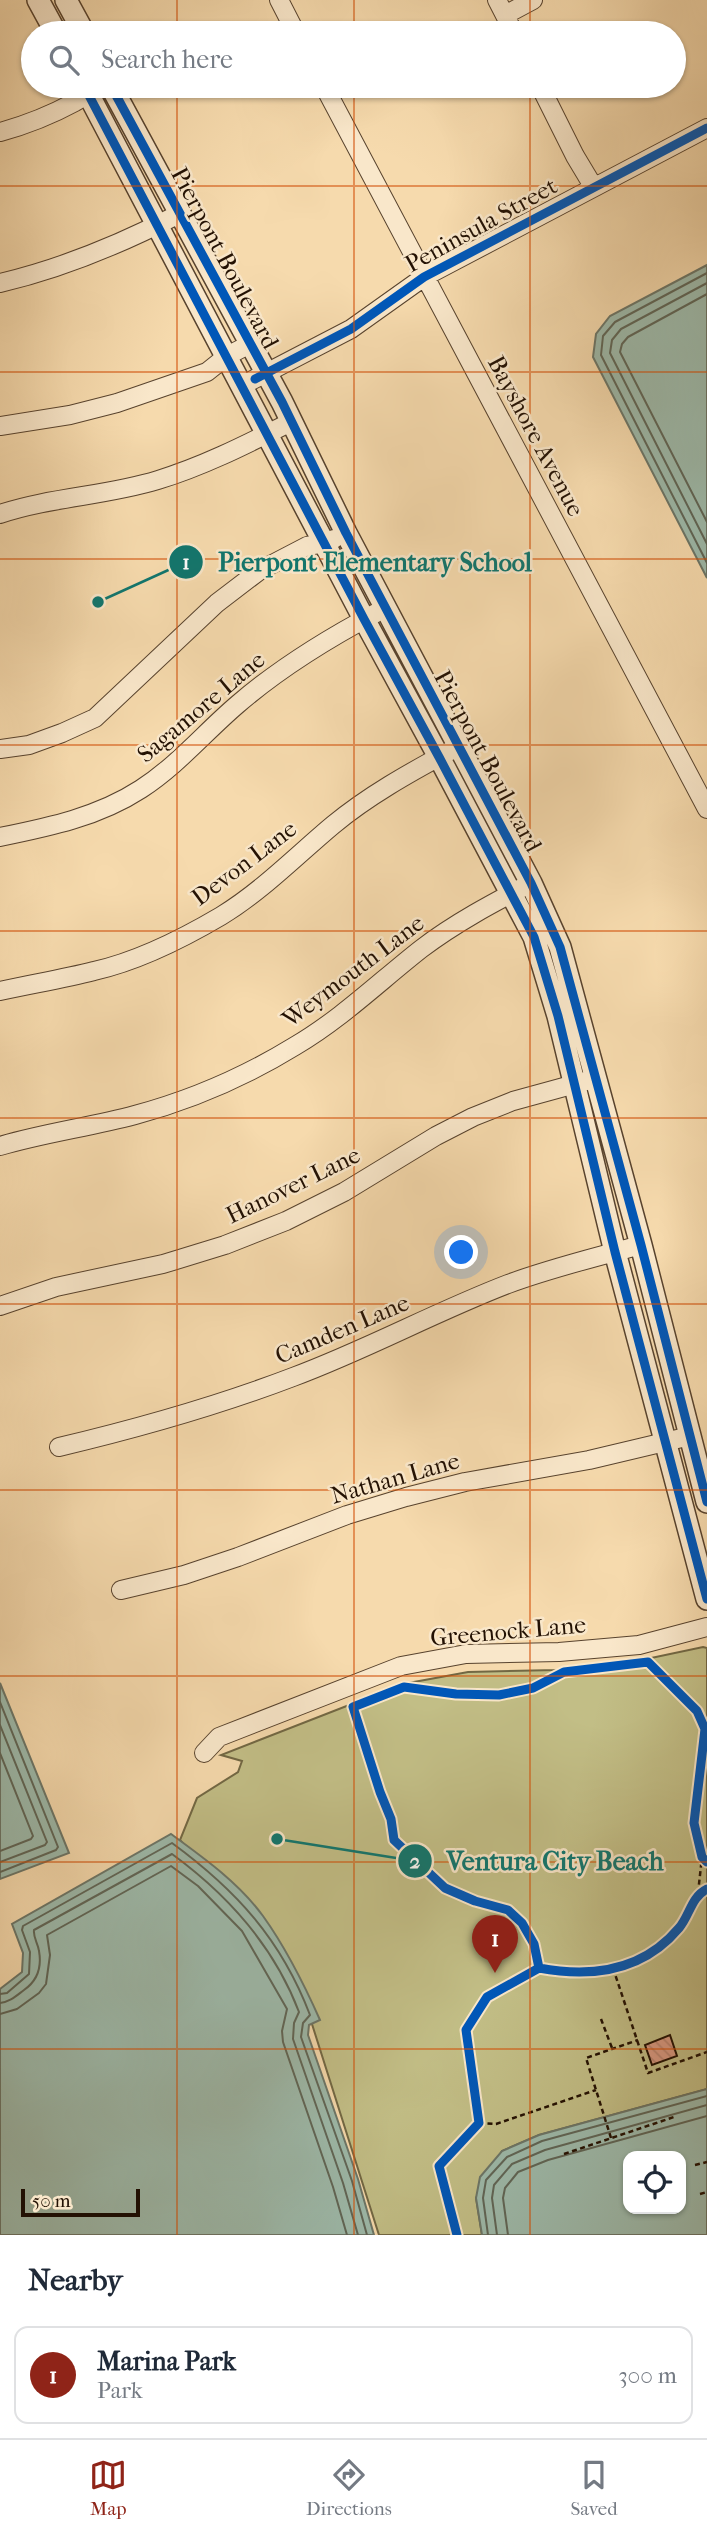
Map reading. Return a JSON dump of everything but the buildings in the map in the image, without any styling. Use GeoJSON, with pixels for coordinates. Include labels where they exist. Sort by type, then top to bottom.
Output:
{"type":"FeatureCollection","features":[{"type":"Feature","properties":{"kind":"street"},"geometry":{"type":"LineString","coordinates":[[38,0],[49,21]]}},
{"type":"Feature","properties":{"kind":"street"},"geometry":{"type":"LineString","coordinates":[[66,0],[77,21]]}},
{"type":"Feature","properties":{"kind":"street"},"geometry":{"type":"LineString","coordinates":[[279,0],[290,21]]}},
{"type":"Feature","properties":{"kind":"street"},"geometry":{"type":"LineString","coordinates":[[501,7],[533,0]]}},
{"type":"Feature","properties":{"kind":"street"},"geometry":{"type":"LineString","coordinates":[[0,132],[25,125],[80,98]]}},
{"type":"Feature","properties":{"kind":"street","name":"Pierpont Boulevard"},"geometry":{"type":"LineString","coordinates":[[95,98],[158,225],[364,620],[534,937],[575,1083],[615,1252],[707,1599]]}},
{"type":"Feature","properties":{"kind":"street","name":"Pierpont Boulevard"},"geometry":{"type":"LineString","coordinates":[[117,98],[250,344],[346,533],[531,883],[560,947],[707,1502]]}},
{"type":"Feature","properties":{"kind":"street","name":"Bayshore Avenue"},"geometry":{"type":"LineString","coordinates":[[330,98],[707,808]]}},
{"type":"Feature","properties":{"kind":"street"},"geometry":{"type":"LineString","coordinates":[[546,98],[593,186]]}},
{"type":"Feature","properties":{"kind":"street","name":"Peninsula Street"},"geometry":{"type":"LineString","coordinates":[[243,385],[351,329],[424,278],[593,186],[707,128]]}},
{"type":"Feature","properties":{"kind":"street"},"geometry":{"type":"LineString","coordinates":[[0,283],[93,256],[179,214]]}},
{"type":"Feature","properties":{"kind":"street"},"geometry":{"type":"LineString","coordinates":[[0,426],[70,415],[117,403],[207,372],[227,356],[250,344]]}},
{"type":"Feature","properties":{"kind":"street"},"geometry":{"type":"LineString","coordinates":[[0,514],[25,505],[109,492],[157,480],[203,464],[290,422]]}},
{"type":"Feature","properties":{"kind":"street"},"geometry":{"type":"LineString","coordinates":[[0,749],[29,745],[95,718],[217,603],[259,571],[307,546],[325,543],[346,533]]}},
{"type":"Feature","properties":{"kind":"street","name":"Sagamore Lane"},"geometry":{"type":"LineString","coordinates":[[0,837],[66,823],[104,809],[140,790],[173,766],[235,706],[270,678],[306,652],[386,608]]}},
{"type":"Feature","properties":{"kind":"street","name":"Devon Lane"},"geometry":{"type":"LineString","coordinates":[[0,991],[96,971],[141,956],[183,937],[223,915],[261,888],[334,824],[375,794],[459,747]]}},
{"type":"Feature","properties":{"kind":"street","name":"Weymouth Lane"},"geometry":{"type":"LineString","coordinates":[[0,1146],[37,1135],[135,1115],[191,1097],[245,1074],[296,1046],[345,1013],[422,948],[456,925],[531,883]]}},
{"type":"Feature","properties":{"kind":"street","name":"Hanover Lane"},"geometry":{"type":"LineString","coordinates":[[0,1306],[56,1287],[163,1264],[237,1240],[286,1221],[344,1192],[436,1136],[474,1117],[513,1101],[596,1078]]}},
{"type":"Feature","properties":{"kind":"street","name":"Camden Lane"},"geometry":{"type":"LineString","coordinates":[[59,1447],[156,1424],[226,1402],[318,1367],[508,1284],[641,1245]]}},
{"type":"Feature","properties":{"kind":"street","name":"Nathan Lane"},"geometry":{"type":"LineString","coordinates":[[121,1590],[227,1561],[347,1515],[406,1497],[466,1482],[589,1460],[690,1436]]}},
{"type":"Feature","properties":{"kind":"street","name":"Greenock Lane"},"geometry":{"type":"LineString","coordinates":[[204,1753],[219,1737],[401,1666],[466,1654],[559,1652],[639,1645],[707,1627]]}},
{"type":"Feature","properties":{"kind":"path"},"geometry":{"type":"LineString","coordinates":[[703,1742],[704,1724]]}},
{"type":"Feature","properties":{"kind":"path"},"geometry":{"type":"LineString","coordinates":[[692,1905],[703,1891],[705,1859],[700,1846]]}},
{"type":"Feature","properties":{"kind":"path"},"geometry":{"type":"LineString","coordinates":[[601,1969],[617,1967],[649,2073],[707,2052]]}},
{"type":"Feature","properties":{"kind":"path"},"geometry":{"type":"LineString","coordinates":[[601,2019],[612,2049]]}},
{"type":"Feature","properties":{"kind":"path"},"geometry":{"type":"LineString","coordinates":[[611,2138],[586,2058],[638,2040]]}},
{"type":"Feature","properties":{"kind":"path"},"geometry":{"type":"LineString","coordinates":[[471,2131],[479,2123],[496,2124],[596,2090]]}},
{"type":"Feature","properties":{"kind":"path"},"geometry":{"type":"LineString","coordinates":[[477,2109],[479,2123]]}},
{"type":"Feature","properties":{"kind":"path"},"geometry":{"type":"LineString","coordinates":[[564,2154],[674,2117]]}},
{"type":"Feature","properties":{"kind":"path"},"geometry":{"type":"LineString","coordinates":[[695,2165],[707,2162]]}},
{"type":"Feature","properties":{"kind":"path"},"geometry":{"type":"LineString","coordinates":[[700,2194],[707,2192]]}},
{"type":"Feature","properties":{"kind":"shaded area"},"geometry":{"type":"Polygon","coordinates":[[[707,1648],[707,2089],[539,2135],[502,2151],[476,2198],[482,2235],[379,2235],[311,2021],[253,1924],[180,1840],[197,1798],[238,1772],[242,1761],[221,1755],[403,1684],[468,1672],[557,1670],[637,1661],[707,1648]]]}},
{"type":"Feature","properties":{"kind":"water"},"geometry":{"type":"Polygon","coordinates":[[[707,265],[707,578],[593,357],[596,334],[610,316],[707,265]]]}},
{"type":"Feature","properties":{"kind":"water"},"geometry":{"type":"Polygon","coordinates":[[[0,1683],[69,1853],[0,1879],[0,1683]]]}},
{"type":"Feature","properties":{"kind":"water"},"geometry":{"type":"Polygon","coordinates":[[[171,1834],[220,1872],[254,1904],[301,1980],[320,2020],[309,2025],[308,2035],[358,2179],[374,2235],[0,2235],[0,1989],[22,1972],[23,1953],[12,1924],[171,1834]]]}},
{"type":"Feature","properties":{"kind":"water"},"geometry":{"type":"Polygon","coordinates":[[[707,2089],[707,2235],[482,2235],[476,2198],[480,2177],[502,2151],[539,2135],[707,2089]]]}},
{"type":"Feature","properties":{"kind":"cycle path"},"geometry":{"type":"LineString","coordinates":[[90,98],[534,937],[558,1016],[615,1252],[707,1599]]}},
{"type":"Feature","properties":{"kind":"cycle path"},"geometry":{"type":"LineString","coordinates":[[117,98],[282,402],[346,533],[531,883],[560,947],[707,1502]]}},
{"type":"Feature","properties":{"kind":"cycle path"},"geometry":{"type":"LineString","coordinates":[[255,379],[351,329],[424,277],[707,128]]}},
{"type":"Feature","properties":{"kind":"cycle path"},"geometry":{"type":"LineString","coordinates":[[707,1862],[702,1857],[694,1823],[705,1729],[697,1711],[648,1662],[564,1672],[533,1688],[499,1695],[456,1694],[404,1687],[353,1707],[391,1819],[394,1840],[445,1888],[475,1901],[508,1910],[522,1923],[534,1944],[539,1968],[597,1971],[633,1962],[665,1942],[683,1923],[697,1897],[707,1889]]}},
{"type":"Feature","properties":{"kind":"cycle path"},"geometry":{"type":"LineString","coordinates":[[457,2235],[439,2166],[479,2123],[466,2030],[487,1997],[539,1968]]}},
{"type":"Feature","properties":{"kind":"place","name":"Pierpont Elementary School"},"geometry":{"type":"Point","coordinates":[98,602]}},
{"type":"Feature","properties":{"kind":"place","name":"Ventura City Beach"},"geometry":{"type":"Point","coordinates":[277,1839]}},
{"type":"Feature","properties":{"kind":"place","name":"Marina Park"},"geometry":{"type":"Point","coordinates":[495,1973]}}]}
